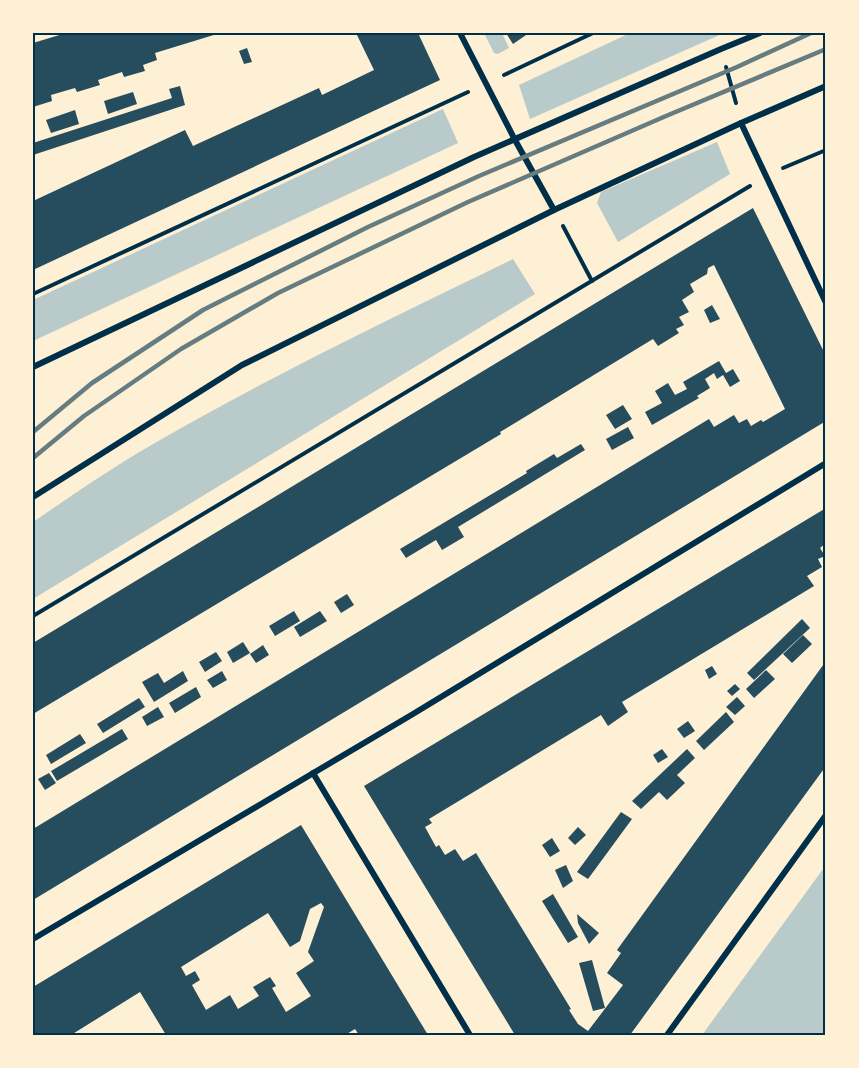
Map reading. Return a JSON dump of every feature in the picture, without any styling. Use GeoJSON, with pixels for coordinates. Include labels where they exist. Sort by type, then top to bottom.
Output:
{"type":"FeatureCollection","features":[{"type":"Feature","properties":{"kind":"street"},"geometry":{"type":"LineString","coordinates":[[460,33],[554,210]]}},
{"type":"Feature","properties":{"kind":"street"},"geometry":{"type":"LineString","coordinates":[[33,367],[474,157],[760,33]]}},
{"type":"Feature","properties":{"kind":"street"},"geometry":{"type":"LineString","coordinates":[[33,497],[242,365],[554,210],[826,86]]}},
{"type":"Feature","properties":{"kind":"street"},"geometry":{"type":"LineString","coordinates":[[741,123],[826,303]]}},
{"type":"Feature","properties":{"kind":"street"},"geometry":{"type":"LineString","coordinates":[[33,939],[826,463]]}},
{"type":"Feature","properties":{"kind":"street"},"geometry":{"type":"LineString","coordinates":[[313,773],[470,1035]]}},
{"type":"Feature","properties":{"kind":"street"},"geometry":{"type":"LineString","coordinates":[[667,1035],[826,815]]}},
{"type":"Feature","properties":{"kind":"path"},"geometry":{"type":"LineString","coordinates":[[33,294],[593,33]]}},
{"type":"Feature","properties":{"kind":"path"},"geometry":{"type":"LineString","coordinates":[[721,49],[741,123]]}},
{"type":"Feature","properties":{"kind":"path"},"geometry":{"type":"LineString","coordinates":[[33,616],[766,176],[826,150]]}},
{"type":"Feature","properties":{"kind":"path"},"geometry":{"type":"LineString","coordinates":[[554,210],[592,280]]}},
{"type":"Feature","properties":{"kind":"shaded area"},"geometry":{"type":"Polygon","coordinates":[[[484,33],[502,33],[509,48],[498,54],[494,53],[484,33]]]}},
{"type":"Feature","properties":{"kind":"shaded area"},"geometry":{"type":"Polygon","coordinates":[[[630,33],[724,33],[530,119],[519,85],[630,33]]]}},
{"type":"Feature","properties":{"kind":"shaded area"},"geometry":{"type":"Polygon","coordinates":[[[443,109],[458,143],[33,341],[33,300],[443,109]]]}},
{"type":"Feature","properties":{"kind":"shaded area"},"geometry":{"type":"Polygon","coordinates":[[[717,142],[730,174],[618,242],[597,203],[601,192],[717,142]]]}},
{"type":"Feature","properties":{"kind":"shaded area"},"geometry":{"type":"Polygon","coordinates":[[[513,259],[535,294],[33,599],[33,522],[123,462],[182,427],[323,353],[513,259]]]}},
{"type":"Feature","properties":{"kind":"shaded area"},"geometry":{"type":"Polygon","coordinates":[[[826,865],[826,1035],[702,1035],[826,865]]]}},
{"type":"Feature","properties":{"kind":"building"},"geometry":{"type":"Polygon","coordinates":[[[66,33],[217,34],[155,53],[157,60],[143,65],[145,71],[124,77],[122,72],[98,80],[100,85],[77,92],[75,88],[51,95],[52,101],[33,107],[33,43],[66,33]]]}},
{"type":"Feature","properties":{"kind":"building"},"geometry":{"type":"Polygon","coordinates":[[[356,33],[418,33],[440,80],[33,270],[33,201],[185,130],[193,146],[319,88],[322,95],[374,70],[356,33]]]}},
{"type":"Feature","properties":{"kind":"building"},"geometry":{"type":"Polygon","coordinates":[[[506,33],[529,33],[513,44],[506,33]]]}},
{"type":"Feature","properties":{"kind":"building"},"geometry":{"type":"Polygon","coordinates":[[[247,48],[252,62],[244,64],[239,51],[247,48]]]}},
{"type":"Feature","properties":{"kind":"building"},"geometry":{"type":"Polygon","coordinates":[[[180,86],[185,105],[33,155],[33,143],[172,98],[169,89],[180,86]]]}},
{"type":"Feature","properties":{"kind":"building"},"geometry":{"type":"Polygon","coordinates":[[[133,92],[137,104],[108,114],[104,101],[133,92]]]}},
{"type":"Feature","properties":{"kind":"building"},"geometry":{"type":"Polygon","coordinates":[[[75,110],[79,124],[51,133],[46,120],[75,110]]]}},
{"type":"Feature","properties":{"kind":"building"},"geometry":{"type":"Polygon","coordinates":[[[753,208],[826,356],[826,421],[33,900],[33,829],[709,419],[714,427],[734,415],[739,423],[747,419],[751,426],[785,409],[714,265],[708,268],[707,274],[690,284],[694,292],[682,300],[689,312],[679,317],[684,325],[676,329],[679,333],[658,346],[653,339],[500,432],[501,434],[33,714],[33,643],[753,208]]]}},
{"type":"Feature","properties":{"kind":"building"},"geometry":{"type":"Polygon","coordinates":[[[712,305],[720,319],[710,323],[704,310],[712,305]]]}},
{"type":"Feature","properties":{"kind":"building"},"geometry":{"type":"Polygon","coordinates":[[[719,361],[726,373],[733,369],[740,381],[730,387],[723,375],[717,379],[714,373],[705,379],[710,388],[697,396],[699,398],[652,425],[645,412],[662,403],[655,391],[668,383],[675,395],[687,389],[683,382],[719,361]]]}},
{"type":"Feature","properties":{"kind":"building"},"geometry":{"type":"Polygon","coordinates":[[[623,405],[632,419],[615,429],[606,415],[623,405]]]}},
{"type":"Feature","properties":{"kind":"building"},"geometry":{"type":"Polygon","coordinates":[[[628,427],[634,438],[612,450],[606,439],[628,427]]]}},
{"type":"Feature","properties":{"kind":"building"},"geometry":{"type":"Polygon","coordinates":[[[581,444],[585,450],[458,527],[464,537],[442,550],[436,540],[406,558],[400,549],[527,473],[526,471],[554,454],[557,458],[581,444]]]}},
{"type":"Feature","properties":{"kind":"building"},"geometry":{"type":"Polygon","coordinates":[[[826,508],[826,543],[820,548],[825,556],[818,559],[822,567],[807,576],[814,586],[622,702],[628,712],[608,726],[601,715],[429,819],[432,823],[425,827],[436,847],[439,845],[445,855],[455,849],[463,861],[476,853],[571,1009],[569,1010],[578,1024],[588,1031],[623,985],[607,973],[621,953],[617,950],[826,661],[826,766],[630,1035],[515,1035],[364,786],[826,508]]]}},
{"type":"Feature","properties":{"kind":"building"},"geometry":{"type":"Polygon","coordinates":[[[347,594],[354,605],[341,613],[334,602],[347,594]]]}},
{"type":"Feature","properties":{"kind":"building"},"geometry":{"type":"Polygon","coordinates":[[[294,611],[300,621],[275,636],[269,626],[294,611]]]}},
{"type":"Feature","properties":{"kind":"building"},"geometry":{"type":"Polygon","coordinates":[[[320,611],[327,621],[300,637],[294,627],[320,611]]]}},
{"type":"Feature","properties":{"kind":"building"},"geometry":{"type":"Polygon","coordinates":[[[802,619],[810,628],[754,680],[747,673],[802,619]]]}},
{"type":"Feature","properties":{"kind":"building"},"geometry":{"type":"Polygon","coordinates":[[[803,635],[812,644],[792,663],[783,654],[803,635]]]}},
{"type":"Feature","properties":{"kind":"building"},"geometry":{"type":"Polygon","coordinates":[[[243,642],[250,653],[233,663],[227,652],[243,642]]]}},
{"type":"Feature","properties":{"kind":"building"},"geometry":{"type":"Polygon","coordinates":[[[263,645],[269,655],[256,663],[250,654],[263,645]]]}},
{"type":"Feature","properties":{"kind":"building"},"geometry":{"type":"Polygon","coordinates":[[[216,652],[222,661],[205,672],[199,662],[216,652]]]}},
{"type":"Feature","properties":{"kind":"building"},"geometry":{"type":"Polygon","coordinates":[[[712,666],[717,674],[709,679],[705,670],[712,666]]]}},
{"type":"Feature","properties":{"kind":"building"},"geometry":{"type":"Polygon","coordinates":[[[766,670],[775,679],[754,698],[746,689],[766,670]]]}},
{"type":"Feature","properties":{"kind":"building"},"geometry":{"type":"Polygon","coordinates":[[[183,671],[188,681],[154,702],[142,682],[158,673],[164,683],[183,671]]]}},
{"type":"Feature","properties":{"kind":"building"},"geometry":{"type":"Polygon","coordinates":[[[222,671],[227,680],[213,688],[207,680],[222,671]]]}},
{"type":"Feature","properties":{"kind":"building"},"geometry":{"type":"Polygon","coordinates":[[[735,684],[740,689],[732,696],[727,691],[735,684]]]}},
{"type":"Feature","properties":{"kind":"building"},"geometry":{"type":"Polygon","coordinates":[[[196,687],[201,697],[175,713],[169,703],[196,687]]]}},
{"type":"Feature","properties":{"kind":"building"},"geometry":{"type":"Polygon","coordinates":[[[737,697],[745,706],[735,715],[726,707],[737,697]]]}},
{"type":"Feature","properties":{"kind":"building"},"geometry":{"type":"Polygon","coordinates":[[[139,698],[145,707],[103,733],[97,724],[139,698]]]}},
{"type":"Feature","properties":{"kind":"building"},"geometry":{"type":"Polygon","coordinates":[[[158,707],[164,717],[147,726],[142,717],[158,707]]]}},
{"type":"Feature","properties":{"kind":"building"},"geometry":{"type":"Polygon","coordinates":[[[726,712],[734,722],[704,750],[696,741],[726,712]]]}},
{"type":"Feature","properties":{"kind":"building"},"geometry":{"type":"Polygon","coordinates":[[[688,721],[695,731],[684,738],[677,729],[688,721]]]}},
{"type":"Feature","properties":{"kind":"building"},"geometry":{"type":"Polygon","coordinates":[[[122,729],[128,739],[57,781],[51,771],[122,729]]]}},
{"type":"Feature","properties":{"kind":"building"},"geometry":{"type":"Polygon","coordinates":[[[80,734],[86,743],[51,764],[46,755],[80,734]]]}},
{"type":"Feature","properties":{"kind":"building"},"geometry":{"type":"Polygon","coordinates":[[[662,749],[668,757],[658,763],[653,755],[662,749]]]}},
{"type":"Feature","properties":{"kind":"building"},"geometry":{"type":"Polygon","coordinates":[[[687,749],[695,758],[677,775],[685,783],[667,800],[659,792],[641,809],[632,801],[687,749]]]}},
{"type":"Feature","properties":{"kind":"building"},"geometry":{"type":"Polygon","coordinates":[[[49,773],[56,783],[45,790],[38,779],[49,773]]]}},
{"type":"Feature","properties":{"kind":"building"},"geometry":{"type":"Polygon","coordinates":[[[621,812],[632,819],[588,879],[577,872],[621,812]]]}},
{"type":"Feature","properties":{"kind":"building"},"geometry":{"type":"Polygon","coordinates":[[[301,825],[428,1035],[359,1035],[355,1029],[345,1035],[166,1035],[140,992],[71,1035],[33,1035],[33,987],[301,825]],[[321,903],[310,909],[300,941],[290,947],[268,913],[181,967],[186,976],[195,971],[200,980],[192,985],[206,1010],[230,995],[238,1009],[259,996],[253,987],[270,977],[276,986],[272,988],[286,1012],[311,996],[296,973],[314,961],[308,952],[324,907],[321,903]]]}},
{"type":"Feature","properties":{"kind":"building"},"geometry":{"type":"Polygon","coordinates":[[[578,827],[586,835],[575,845],[568,838],[578,827]]]}},
{"type":"Feature","properties":{"kind":"building"},"geometry":{"type":"Polygon","coordinates":[[[552,838],[560,851],[550,857],[542,845],[552,838]]]}},
{"type":"Feature","properties":{"kind":"building"},"geometry":{"type":"Polygon","coordinates":[[[566,865],[573,881],[563,888],[555,870],[566,865]]]}},
{"type":"Feature","properties":{"kind":"building"},"geometry":{"type":"Polygon","coordinates":[[[553,894],[578,937],[568,943],[542,901],[553,894]]]}},
{"type":"Feature","properties":{"kind":"building"},"geometry":{"type":"Polygon","coordinates":[[[577,914],[599,933],[589,944],[578,923],[577,914]]]}},
{"type":"Feature","properties":{"kind":"building"},"geometry":{"type":"Polygon","coordinates":[[[592,960],[605,1008],[593,1011],[579,963],[592,960]]]}},
{"type":"Feature","properties":{"kind":"railway"},"geometry":{"type":"LineString","coordinates":[[33,432],[92,383],[203,310],[368,227],[479,176],[737,67],[811,33]]}},
{"type":"Feature","properties":{"kind":"railway"},"geometry":{"type":"LineString","coordinates":[[33,458],[84,416],[181,349],[278,293],[468,202],[826,49]]}}]}
